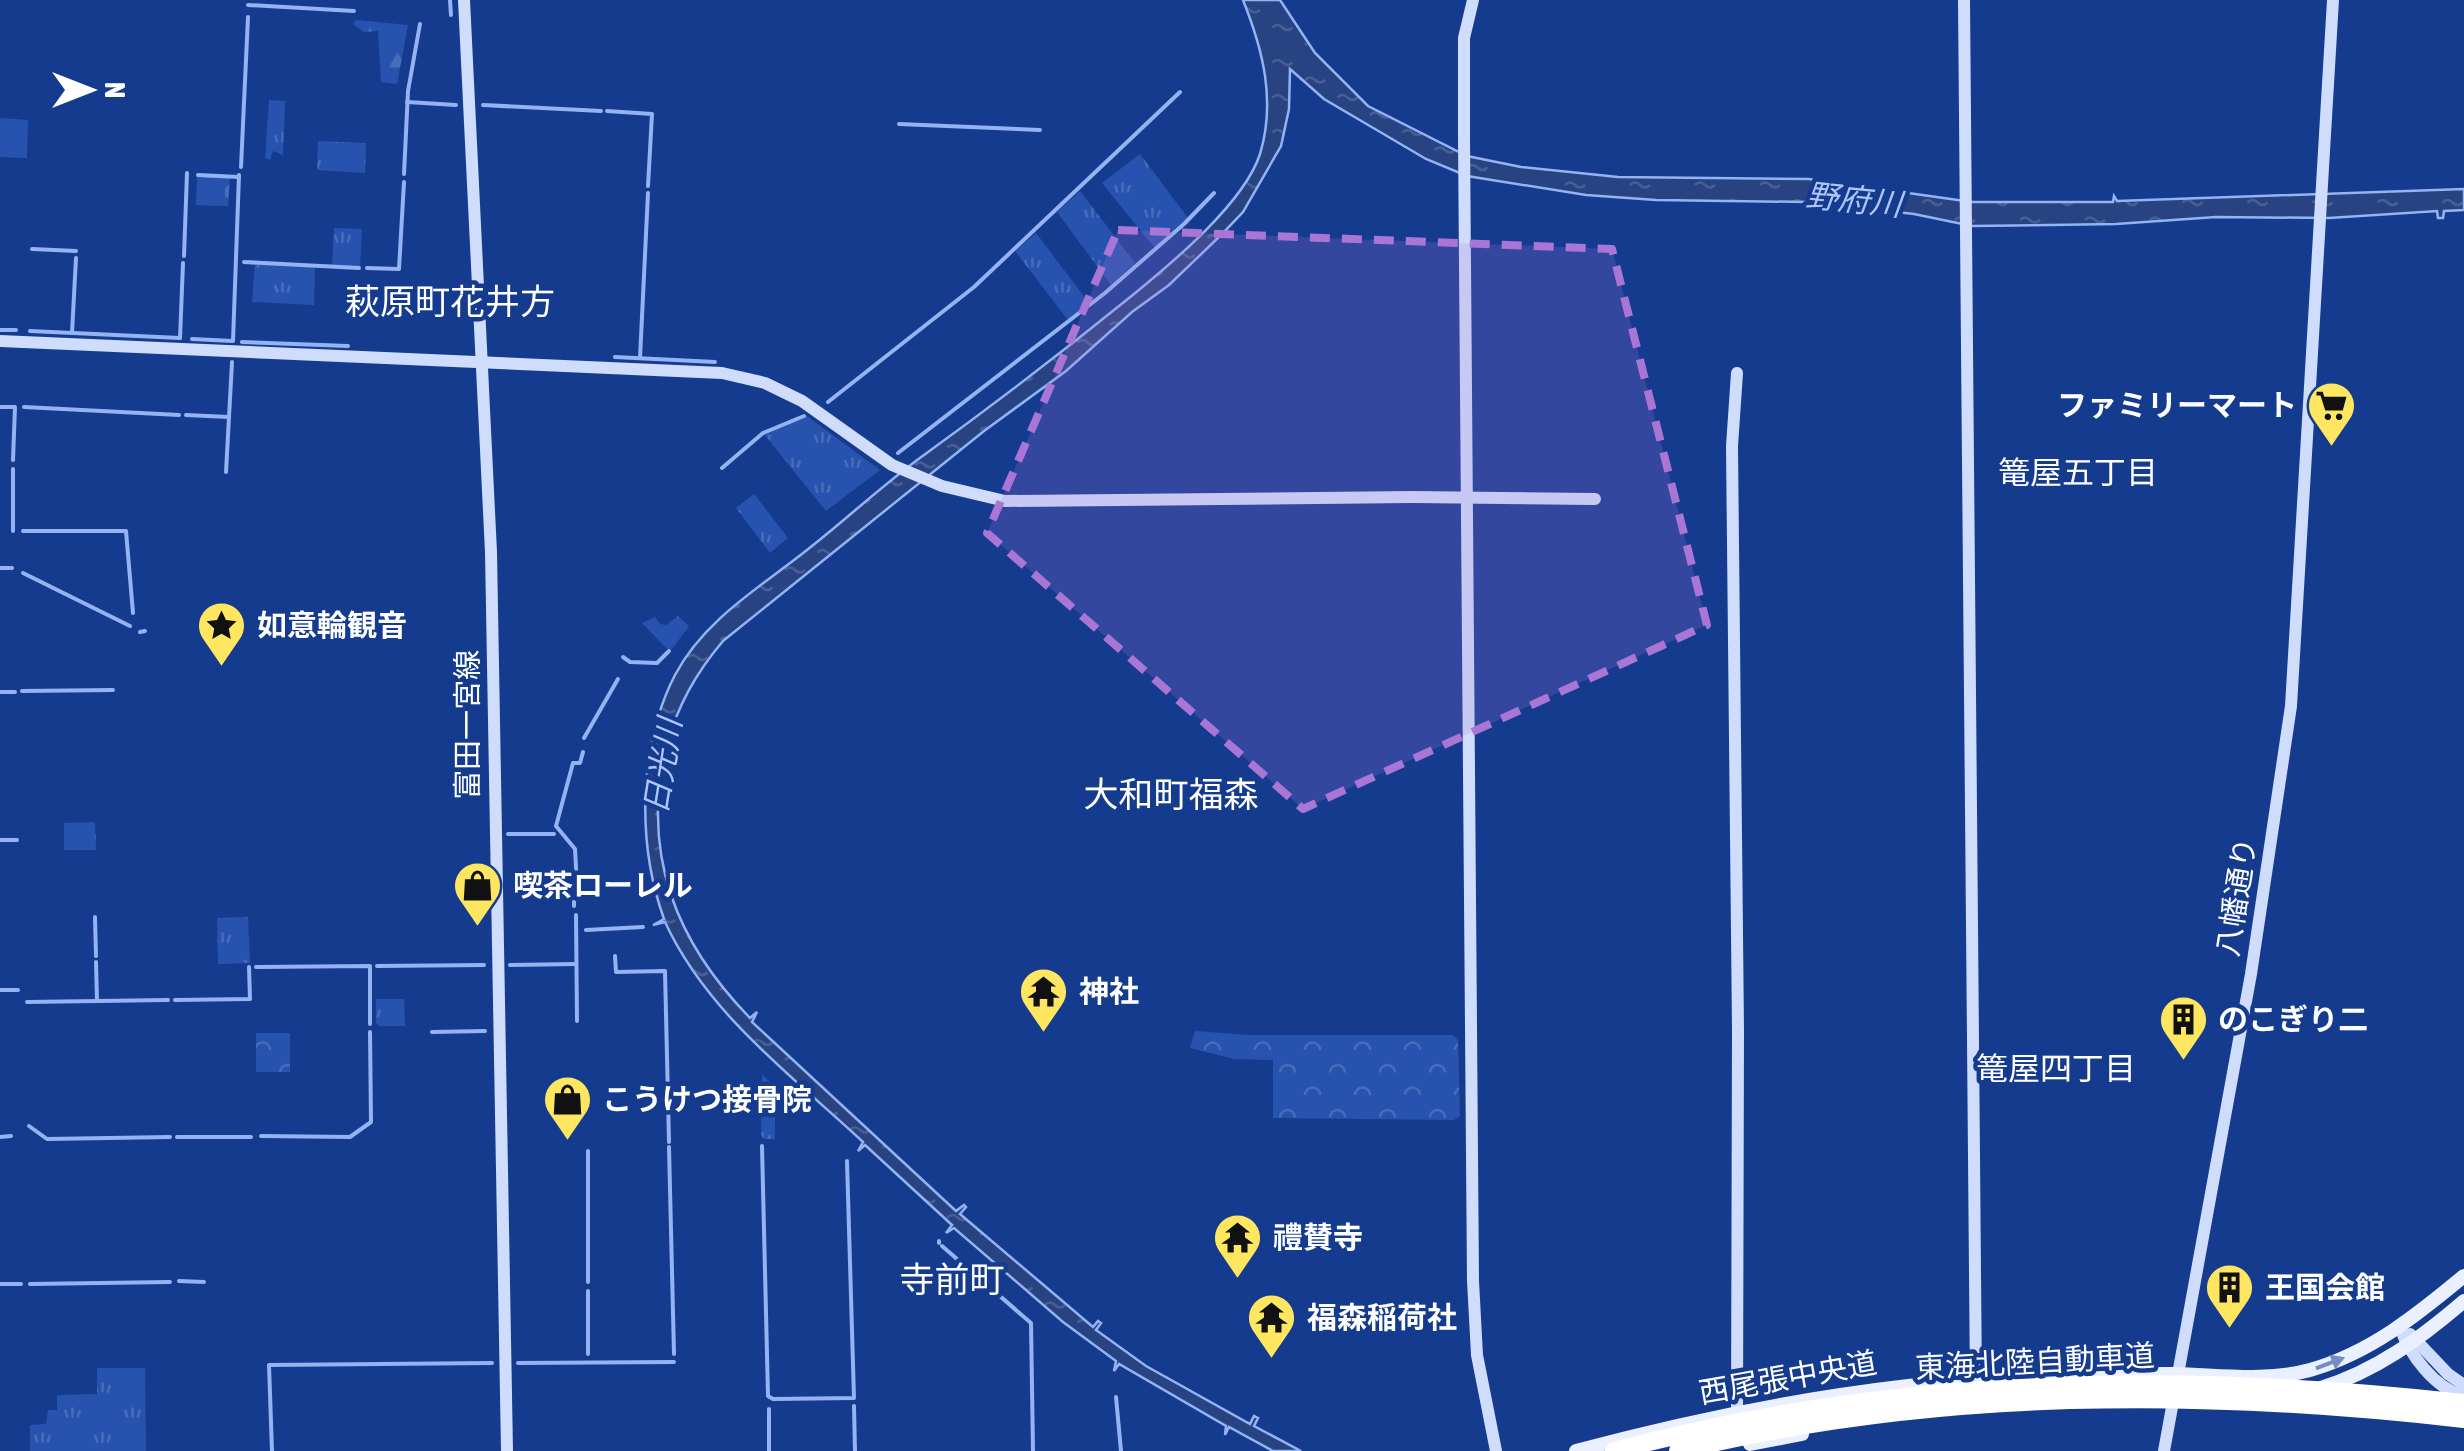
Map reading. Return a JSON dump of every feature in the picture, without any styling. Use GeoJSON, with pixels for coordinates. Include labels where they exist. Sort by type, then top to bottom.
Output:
{"type":"FeatureCollection","features":[{"type":"Feature","properties":{"kind":"highway","name":"東海北陸自動車道"},"geometry":{"type":"LineString","coordinates":[[1614,1451],[1836,1405],[1906,1395],[2053,1384],[2242,1384],[2464,1399]]}},
{"type":"Feature","properties":{"kind":"highway","name":"東海北陸自動車道"},"geometry":{"type":"LineString","coordinates":[[1678,1451],[1752,1434],[1855,1418],[2069,1400],[2239,1401],[2464,1419]]}},
{"type":"Feature","properties":{"kind":"main road","name":"西尾張中央道"},"geometry":{"type":"LineString","coordinates":[[1576,1451],[1736,1412],[1861,1392],[1976,1380],[2298,1373],[2350,1354],[2400,1327],[2464,1276]]}},
{"type":"Feature","properties":{"kind":"main road","name":"西尾張中央道"},"geometry":{"type":"LineString","coordinates":[[1717,1451],[1872,1424],[1977,1413],[2171,1407],[2295,1395],[2343,1380],[2412,1343],[2464,1300]]}},
{"type":"Feature","properties":{"kind":"street","name":"富田一宮線"},"geometry":{"type":"LineString","coordinates":[[464,0],[484,361],[493,630],[508,1451]]}},
{"type":"Feature","properties":{"kind":"street"},"geometry":{"type":"LineString","coordinates":[[1474,0],[1464,38],[1473,1281],[1480,1373],[1496,1451]]}},
{"type":"Feature","properties":{"kind":"street"},"geometry":{"type":"LineString","coordinates":[[1964,0],[1977,1413]]}},
{"type":"Feature","properties":{"kind":"street","name":"八幡通り"},"geometry":{"type":"LineString","coordinates":[[2164,1451],[2250,974],[2291,706],[2333,0]]}},
{"type":"Feature","properties":{"kind":"street"},"geometry":{"type":"LineString","coordinates":[[0,341],[484,361],[744,377],[812,406],[892,465],[942,486],[991,499],[1595,499]]}},
{"type":"Feature","properties":{"kind":"street"},"geometry":{"type":"LineString","coordinates":[[1738,373],[1732,446],[1738,1446]]}},
{"type":"Feature","properties":{"kind":"street"},"geometry":{"type":"LineString","coordinates":[[2400,1327],[2443,1387],[2464,1399]]}},
{"type":"Feature","properties":{"kind":"street"},"geometry":{"type":"LineString","coordinates":[[2412,1343],[2464,1385]]}},
{"type":"Feature","properties":{"kind":"highlighted area"},"geometry":{"type":"Polygon","coordinates":[[[1118,230],[1612,249],[1707,625],[1303,809],[987,533],[1118,230]]]}},
{"type":"Feature","properties":{"kind":"green space"},"geometry":{"type":"Polygon","coordinates":[[[356,20],[408,25],[397,84],[381,82],[378,31],[364,32],[353,24],[356,20]]]}},
{"type":"Feature","properties":{"kind":"green space"},"geometry":{"type":"Polygon","coordinates":[[[269,100],[285,101],[283,155],[273,151],[270,160],[265,158],[269,100]]]}},
{"type":"Feature","properties":{"kind":"green space"},"geometry":{"type":"Polygon","coordinates":[[[0,118],[28,120],[27,158],[0,157],[0,118]]]}},
{"type":"Feature","properties":{"kind":"green space"},"geometry":{"type":"Polygon","coordinates":[[[318,141],[366,143],[365,173],[317,170],[318,141]]]}},
{"type":"Feature","properties":{"kind":"green space"},"geometry":{"type":"Polygon","coordinates":[[[1140,154],[1188,218],[1154,247],[1102,183],[1140,154]]]}},
{"type":"Feature","properties":{"kind":"green space"},"geometry":{"type":"Polygon","coordinates":[[[197,176],[230,177],[228,206],[196,205],[197,176]]]}},
{"type":"Feature","properties":{"kind":"green space"},"geometry":{"type":"Polygon","coordinates":[[[1080,191],[1135,263],[1111,285],[1057,212],[1080,191]]]}},
{"type":"Feature","properties":{"kind":"green space"},"geometry":{"type":"Polygon","coordinates":[[[334,228],[362,229],[360,267],[332,265],[334,228]]]}},
{"type":"Feature","properties":{"kind":"green space"},"geometry":{"type":"Polygon","coordinates":[[[1036,233],[1089,303],[1068,320],[1015,251],[1036,233]]]}},
{"type":"Feature","properties":{"kind":"green space"},"geometry":{"type":"Polygon","coordinates":[[[255,264],[315,266],[314,305],[252,302],[255,264]]]}},
{"type":"Feature","properties":{"kind":"green space"},"geometry":{"type":"Polygon","coordinates":[[[807,416],[880,470],[826,511],[764,434],[807,416]]]}},
{"type":"Feature","properties":{"kind":"green space"},"geometry":{"type":"Polygon","coordinates":[[[754,494],[788,538],[770,553],[736,508],[754,494]]]}},
{"type":"Feature","properties":{"kind":"green space"},"geometry":{"type":"Polygon","coordinates":[[[678,616],[689,626],[672,649],[667,649],[642,623],[655,617],[666,625],[678,616]]]}},
{"type":"Feature","properties":{"kind":"green space"},"geometry":{"type":"Polygon","coordinates":[[[95,822],[96,850],[64,850],[64,823],[95,822]]]}},
{"type":"Feature","properties":{"kind":"green space"},"geometry":{"type":"Polygon","coordinates":[[[248,917],[250,963],[218,964],[217,918],[248,917]]]}},
{"type":"Feature","properties":{"kind":"green space"},"geometry":{"type":"Polygon","coordinates":[[[376,999],[404,999],[405,1026],[379,1026],[376,999]]]}},
{"type":"Feature","properties":{"kind":"green space"},"geometry":{"type":"Polygon","coordinates":[[[1195,1031],[1248,1035],[1452,1035],[1458,1040],[1460,1116],[1454,1120],[1273,1118],[1273,1060],[1234,1059],[1190,1048],[1195,1031]]]}},
{"type":"Feature","properties":{"kind":"green space"},"geometry":{"type":"Polygon","coordinates":[[[256,1033],[290,1033],[290,1072],[256,1072],[256,1033]]]}},
{"type":"Feature","properties":{"kind":"green space"},"geometry":{"type":"Polygon","coordinates":[[[762,1074],[798,1111],[775,1111],[775,1139],[764,1139],[761,1135],[762,1074]]]}},
{"type":"Feature","properties":{"kind":"green space"},"geometry":{"type":"Polygon","coordinates":[[[97,1368],[145,1368],[146,1451],[30,1451],[30,1425],[46,1424],[48,1410],[57,1410],[57,1395],[97,1394],[97,1368]]]}},
{"type":"Feature","properties":{"kind":"water","name":"野府川"},"geometry":{"type":"Polygon","coordinates":[[[1243,0],[1280,0],[1315,53],[1368,106],[1467,156],[1521,167],[1618,177],[1809,179],[1972,202],[2113,202],[2114,196],[2117,201],[2464,189],[2464,210],[2444,211],[2443,218],[2438,218],[2437,211],[2329,218],[2216,217],[2116,224],[1972,226],[1914,214],[1808,202],[1586,195],[1467,176],[1426,159],[1324,99],[1290,69],[1289,109],[1281,146],[1243,212],[1221,235],[1169,285],[1066,371],[984,431],[723,641],[696,678],[676,717],[666,746],[675,750],[665,750],[659,789],[662,861],[671,895],[702,959],[750,1018],[757,1012],[752,1022],[956,1211],[964,1205],[960,1214],[1093,1327],[1098,1321],[1101,1323],[1096,1330],[1146,1366],[1250,1424],[1254,1416],[1258,1418],[1254,1426],[1301,1451],[1273,1451],[1229,1427],[1225,1435],[1226,1426],[1119,1364],[1114,1371],[1116,1361],[1063,1322],[954,1228],[946,1233],[952,1225],[865,1145],[858,1151],[863,1142],[727,1014],[683,955],[665,922],[653,925],[664,919],[655,890],[646,828],[648,764],[654,733],[675,675],[702,636],[895,477],[1150,281],[1206,230],[1239,192],[1260,154],[1267,115],[1265,76],[1243,0]]]}},
{"type":"Feature","properties":{"kind":"waterway"},"geometry":{"type":"LineString","coordinates":[[450,0],[451,15]]}},
{"type":"Feature","properties":{"kind":"waterway"},"geometry":{"type":"LineString","coordinates":[[248,5],[354,11]]}},
{"type":"Feature","properties":{"kind":"waterway"},"geometry":{"type":"LineString","coordinates":[[241,167],[248,17]]}},
{"type":"Feature","properties":{"kind":"waterway"},"geometry":{"type":"LineString","coordinates":[[404,174],[408,91],[420,24]]}},
{"type":"Feature","properties":{"kind":"waterway"},"geometry":{"type":"LineString","coordinates":[[828,402],[974,287],[1180,92]]}},
{"type":"Feature","properties":{"kind":"waterway"},"geometry":{"type":"LineString","coordinates":[[407,102],[456,105]]}},
{"type":"Feature","properties":{"kind":"waterway"},"geometry":{"type":"LineString","coordinates":[[483,105],[601,111]]}},
{"type":"Feature","properties":{"kind":"waterway"},"geometry":{"type":"LineString","coordinates":[[607,111],[652,114],[648,186]]}},
{"type":"Feature","properties":{"kind":"waterway"},"geometry":{"type":"LineString","coordinates":[[899,124],[1040,130]]}},
{"type":"Feature","properties":{"kind":"waterway"},"geometry":{"type":"LineString","coordinates":[[184,256],[187,173]]}},
{"type":"Feature","properties":{"kind":"waterway"},"geometry":{"type":"LineString","coordinates":[[198,175],[239,177]]}},
{"type":"Feature","properties":{"kind":"waterway"},"geometry":{"type":"LineString","coordinates":[[192,339],[233,341],[239,175]]}},
{"type":"Feature","properties":{"kind":"waterway"},"geometry":{"type":"LineString","coordinates":[[367,268],[399,269],[404,182]]}},
{"type":"Feature","properties":{"kind":"waterway"},"geometry":{"type":"LineString","coordinates":[[640,358],[648,193]]}},
{"type":"Feature","properties":{"kind":"waterway"},"geometry":{"type":"LineString","coordinates":[[898,453],[1105,293],[1214,193]]}},
{"type":"Feature","properties":{"kind":"waterway"},"geometry":{"type":"LineString","coordinates":[[32,249],[76,251]]}},
{"type":"Feature","properties":{"kind":"waterway"},"geometry":{"type":"LineString","coordinates":[[72,333],[76,258]]}},
{"type":"Feature","properties":{"kind":"waterway"},"geometry":{"type":"LineString","coordinates":[[244,262],[359,268]]}},
{"type":"Feature","properties":{"kind":"waterway"},"geometry":{"type":"LineString","coordinates":[[180,338],[183,263]]}},
{"type":"Feature","properties":{"kind":"waterway"},"geometry":{"type":"LineString","coordinates":[[0,330],[16,330]]}},
{"type":"Feature","properties":{"kind":"waterway"},"geometry":{"type":"LineString","coordinates":[[30,331],[180,338]]}},
{"type":"Feature","properties":{"kind":"waterway"},"geometry":{"type":"LineString","coordinates":[[242,342],[348,346]]}},
{"type":"Feature","properties":{"kind":"waterway"},"geometry":{"type":"LineString","coordinates":[[615,357],[715,362]]}},
{"type":"Feature","properties":{"kind":"waterway"},"geometry":{"type":"LineString","coordinates":[[226,472],[232,362]]}},
{"type":"Feature","properties":{"kind":"waterway"},"geometry":{"type":"LineString","coordinates":[[0,407],[15,407],[13,460]]}},
{"type":"Feature","properties":{"kind":"waterway"},"geometry":{"type":"LineString","coordinates":[[24,407],[179,415]]}},
{"type":"Feature","properties":{"kind":"waterway"},"geometry":{"type":"LineString","coordinates":[[186,415],[229,417]]}},
{"type":"Feature","properties":{"kind":"waterway"},"geometry":{"type":"LineString","coordinates":[[722,468],[763,433],[804,416]]}},
{"type":"Feature","properties":{"kind":"waterway"},"geometry":{"type":"LineString","coordinates":[[13,469],[13,531]]}},
{"type":"Feature","properties":{"kind":"waterway"},"geometry":{"type":"LineString","coordinates":[[23,531],[126,531],[133,613]]}},
{"type":"Feature","properties":{"kind":"waterway"},"geometry":{"type":"LineString","coordinates":[[0,568],[12,568]]}},
{"type":"Feature","properties":{"kind":"waterway"},"geometry":{"type":"LineString","coordinates":[[23,573],[130,626]]}},
{"type":"Feature","properties":{"kind":"waterway"},"geometry":{"type":"LineString","coordinates":[[140,632],[145,631]]}},
{"type":"Feature","properties":{"kind":"waterway"},"geometry":{"type":"LineString","coordinates":[[623,657],[630,662],[657,663],[669,651]]}},
{"type":"Feature","properties":{"kind":"waterway"},"geometry":{"type":"LineString","coordinates":[[584,738],[618,679]]}},
{"type":"Feature","properties":{"kind":"waterway"},"geometry":{"type":"LineString","coordinates":[[22,691],[113,690]]}},
{"type":"Feature","properties":{"kind":"waterway"},"geometry":{"type":"LineString","coordinates":[[0,692],[15,692]]}},
{"type":"Feature","properties":{"kind":"waterway"},"geometry":{"type":"LineString","coordinates":[[577,886],[575,849],[556,826],[573,763],[580,763],[583,752]]}},
{"type":"Feature","properties":{"kind":"waterway"},"geometry":{"type":"LineString","coordinates":[[508,834],[554,834]]}},
{"type":"Feature","properties":{"kind":"waterway"},"geometry":{"type":"LineString","coordinates":[[0,840],[17,840]]}},
{"type":"Feature","properties":{"kind":"waterway"},"geometry":{"type":"LineString","coordinates":[[574,892],[574,906]]}},
{"type":"Feature","properties":{"kind":"waterway"},"geometry":{"type":"LineString","coordinates":[[576,915],[577,1021]]}},
{"type":"Feature","properties":{"kind":"waterway"},"geometry":{"type":"LineString","coordinates":[[95,917],[96,956]]}},
{"type":"Feature","properties":{"kind":"waterway"},"geometry":{"type":"LineString","coordinates":[[586,930],[643,927]]}},
{"type":"Feature","properties":{"kind":"waterway"},"geometry":{"type":"LineString","coordinates":[[615,956],[616,972],[665,971],[669,1142]]}},
{"type":"Feature","properties":{"kind":"waterway"},"geometry":{"type":"LineString","coordinates":[[96,962],[97,1001]]}},
{"type":"Feature","properties":{"kind":"waterway"},"geometry":{"type":"LineString","coordinates":[[510,965],[576,964]]}},
{"type":"Feature","properties":{"kind":"waterway"},"geometry":{"type":"LineString","coordinates":[[377,966],[484,965]]}},
{"type":"Feature","properties":{"kind":"waterway"},"geometry":{"type":"LineString","coordinates":[[256,967],[370,966],[370,1024]]}},
{"type":"Feature","properties":{"kind":"waterway"},"geometry":{"type":"LineString","coordinates":[[175,1000],[250,999],[249,967]]}},
{"type":"Feature","properties":{"kind":"waterway"},"geometry":{"type":"LineString","coordinates":[[0,990],[18,990]]}},
{"type":"Feature","properties":{"kind":"waterway"},"geometry":{"type":"LineString","coordinates":[[27,1002],[168,1000]]}},
{"type":"Feature","properties":{"kind":"waterway"},"geometry":{"type":"LineString","coordinates":[[432,1032],[485,1031]]}},
{"type":"Feature","properties":{"kind":"waterway"},"geometry":{"type":"LineString","coordinates":[[261,1136],[350,1137],[371,1122],[370,1032]]}},
{"type":"Feature","properties":{"kind":"waterway"},"geometry":{"type":"LineString","coordinates":[[29,1126],[47,1139],[170,1137]]}},
{"type":"Feature","properties":{"kind":"waterway"},"geometry":{"type":"LineString","coordinates":[[0,1137],[11,1136]]}},
{"type":"Feature","properties":{"kind":"waterway"},"geometry":{"type":"LineString","coordinates":[[177,1137],[251,1137]]}},
{"type":"Feature","properties":{"kind":"waterway"},"geometry":{"type":"LineString","coordinates":[[762,1146],[768,1396],[773,1399],[854,1398],[847,1161]]}},
{"type":"Feature","properties":{"kind":"waterway"},"geometry":{"type":"LineString","coordinates":[[669,1147],[674,1354]]}},
{"type":"Feature","properties":{"kind":"waterway"},"geometry":{"type":"LineString","coordinates":[[588,1151],[588,1282]]}},
{"type":"Feature","properties":{"kind":"waterway"},"geometry":{"type":"LineString","coordinates":[[942,1246],[1031,1323],[1033,1451]]}},
{"type":"Feature","properties":{"kind":"waterway"},"geometry":{"type":"LineString","coordinates":[[179,1281],[204,1282]]}},
{"type":"Feature","properties":{"kind":"waterway"},"geometry":{"type":"LineString","coordinates":[[30,1284],[170,1282]]}},
{"type":"Feature","properties":{"kind":"waterway"},"geometry":{"type":"LineString","coordinates":[[0,1284],[21,1284]]}},
{"type":"Feature","properties":{"kind":"waterway"},"geometry":{"type":"LineString","coordinates":[[588,1291],[588,1354]]}},
{"type":"Feature","properties":{"kind":"waterway"},"geometry":{"type":"LineString","coordinates":[[518,1363],[674,1362]]}},
{"type":"Feature","properties":{"kind":"waterway"},"geometry":{"type":"LineString","coordinates":[[272,1451],[269,1365],[492,1363]]}},
{"type":"Feature","properties":{"kind":"waterway"},"geometry":{"type":"LineString","coordinates":[[1116,1397],[1121,1451]]}},
{"type":"Feature","properties":{"kind":"waterway"},"geometry":{"type":"LineString","coordinates":[[854,1406],[855,1451]]}},
{"type":"Feature","properties":{"kind":"waterway"},"geometry":{"type":"LineString","coordinates":[[769,1409],[769,1451]]}},
{"type":"Feature","properties":{"kind":"place","name":"ファミリーマート"},"geometry":{"type":"Point","coordinates":[2332,448]}},
{"type":"Feature","properties":{"kind":"place","name":"如意輪観音"},"geometry":{"type":"Point","coordinates":[222,668]}},
{"type":"Feature","properties":{"kind":"place","name":"喫茶ローレル"},"geometry":{"type":"Point","coordinates":[478,928]}},
{"type":"Feature","properties":{"kind":"place","name":"神社"},"geometry":{"type":"Point","coordinates":[1044,1034]}},
{"type":"Feature","properties":{"kind":"place","name":"のこぎり二"},"geometry":{"type":"Point","coordinates":[2183,1062]}},
{"type":"Feature","properties":{"kind":"place","name":"こうけつ接骨院"},"geometry":{"type":"Point","coordinates":[567,1142]}},
{"type":"Feature","properties":{"kind":"place","name":"禮賛寺"},"geometry":{"type":"Point","coordinates":[1238,1280]}},
{"type":"Feature","properties":{"kind":"place","name":"王国会館"},"geometry":{"type":"Point","coordinates":[2230,1330]}},
{"type":"Feature","properties":{"kind":"place","name":"福森稲荷社"},"geometry":{"type":"Point","coordinates":[1272,1360]}},
{"type":"Feature","properties":{"kind":"district","name":"萩原町花井方"},"geometry":{"type":"Point","coordinates":[450,302]}},
{"type":"Feature","properties":{"kind":"district","name":"篭屋五丁目"},"geometry":{"type":"Point","coordinates":[2078,473]}},
{"type":"Feature","properties":{"kind":"district","name":"大和町福森"},"geometry":{"type":"Point","coordinates":[1171,795]}},
{"type":"Feature","properties":{"kind":"district","name":"篭屋四丁目"},"geometry":{"type":"Point","coordinates":[2056,1069]}},
{"type":"Feature","properties":{"kind":"district","name":"寺前町"},"geometry":{"type":"Point","coordinates":[952,1280]}},
{"type":"Feature","properties":{"kind":"water label","name":"日光川"},"geometry":{"type":"Point","coordinates":[663,766]}}]}
